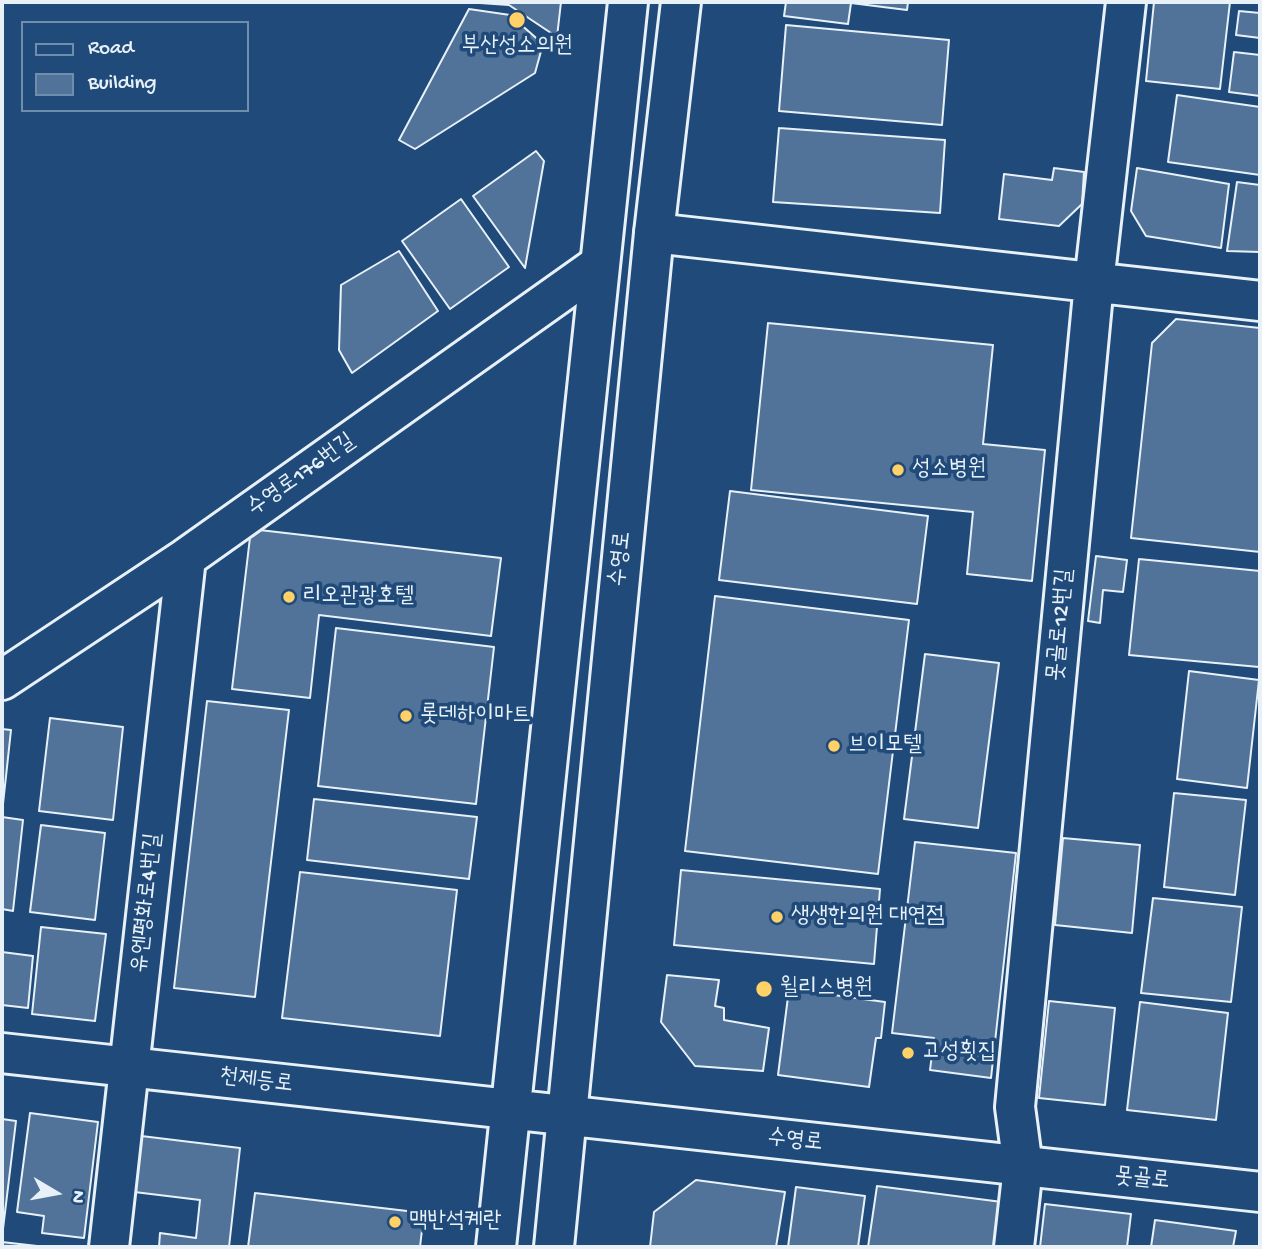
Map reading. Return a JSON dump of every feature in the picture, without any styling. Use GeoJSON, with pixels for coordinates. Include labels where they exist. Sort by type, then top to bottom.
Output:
{"type":"FeatureCollection","features":[{"type":"Feature","properties":{"kind":"street"},"geometry":{"type":"LineString","coordinates":[[496,1247],[628,2]]}},
{"type":"Feature","properties":{"kind":"street","name":"수영로"},"geometry":{"type":"LineString","coordinates":[[554,1247],[654,233],[681,2]]}},
{"type":"Feature","properties":{"kind":"street","name":"못골로12번길"},"geometry":{"type":"LineString","coordinates":[[1014,1247],[1024,1167],[1015,1107],[1094,283],[1126,2]]}},
{"type":"Feature","properties":{"kind":"street"},"geometry":{"type":"LineString","coordinates":[[654,233],[1260,301]]}},
{"type":"Feature","properties":{"kind":"street","name":"수영로176번길"},"geometry":{"type":"LineString","coordinates":[[2,680],[186,558],[599,265]]}},
{"type":"Feature","properties":{"kind":"street","name":"유엔평화로4번길"},"geometry":{"type":"LineString","coordinates":[[109,1247],[186,558]]}},
{"type":"Feature","properties":{"kind":"street","name":"천제등로"},"geometry":{"type":"LineString","coordinates":[[2,1053],[511,1111]]}},
{"type":"Feature","properties":{"kind":"street","name":"수영로"},"geometry":{"type":"LineString","coordinates":[[511,1111],[1024,1167]]}},
{"type":"Feature","properties":{"kind":"street","name":"못골로"},"geometry":{"type":"LineString","coordinates":[[1024,1167],[1260,1192]]}},
{"type":"Feature","properties":{"kind":"building"},"geometry":{"type":"Polygon","coordinates":[[[465,2],[561,2],[557,37],[509,5],[465,2]]]}},
{"type":"Feature","properties":{"kind":"building"},"geometry":{"type":"Polygon","coordinates":[[[786,2],[908,2],[907,10],[851,3],[848,24],[784,16],[786,2]]]}},
{"type":"Feature","properties":{"kind":"building"},"geometry":{"type":"Polygon","coordinates":[[[1154,2],[1230,2],[1220,89],[1146,81],[1154,2]]]}},
{"type":"Feature","properties":{"kind":"building"},"geometry":{"type":"Polygon","coordinates":[[[469,9],[510,15],[543,44],[535,73],[415,149],[399,140],[469,9]]]}},
{"type":"Feature","properties":{"kind":"building"},"geometry":{"type":"Polygon","coordinates":[[[1239,11],[1260,13],[1260,38],[1236,35],[1239,11]]]}},
{"type":"Feature","properties":{"kind":"building"},"geometry":{"type":"Polygon","coordinates":[[[786,25],[949,40],[942,125],[779,111],[786,25]]]}},
{"type":"Feature","properties":{"kind":"building"},"geometry":{"type":"Polygon","coordinates":[[[1234,52],[1260,55],[1260,96],[1229,92],[1234,52]]]}},
{"type":"Feature","properties":{"kind":"building"},"geometry":{"type":"Polygon","coordinates":[[[1177,95],[1260,107],[1260,175],[1168,162],[1177,95]]]}},
{"type":"Feature","properties":{"kind":"building"},"geometry":{"type":"Polygon","coordinates":[[[779,128],[945,140],[940,213],[773,202],[779,128]]]}},
{"type":"Feature","properties":{"kind":"building"},"geometry":{"type":"Polygon","coordinates":[[[536,151],[544,161],[525,268],[473,196],[536,151]]]}},
{"type":"Feature","properties":{"kind":"building"},"geometry":{"type":"Polygon","coordinates":[[[1054,168],[1084,172],[1082,204],[1059,226],[999,219],[1004,174],[1052,180],[1054,168]]]}},
{"type":"Feature","properties":{"kind":"building"},"geometry":{"type":"Polygon","coordinates":[[[1137,168],[1229,184],[1221,248],[1146,236],[1131,211],[1137,168]]]}},
{"type":"Feature","properties":{"kind":"building"},"geometry":{"type":"Polygon","coordinates":[[[1237,182],[1260,185],[1260,252],[1227,251],[1237,182]]]}},
{"type":"Feature","properties":{"kind":"building"},"geometry":{"type":"Polygon","coordinates":[[[461,199],[509,267],[450,309],[402,241],[461,199]]]}},
{"type":"Feature","properties":{"kind":"building"},"geometry":{"type":"Polygon","coordinates":[[[399,251],[438,311],[352,373],[339,350],[341,285],[399,251]]]}},
{"type":"Feature","properties":{"kind":"building"},"geometry":{"type":"Polygon","coordinates":[[[1176,319],[1260,328],[1260,552],[1131,538],[1152,343],[1176,319]]]}},
{"type":"Feature","properties":{"kind":"building","name":"성소병원"},"geometry":{"type":"Polygon","coordinates":[[[768,323],[993,345],[983,444],[1045,450],[1032,581],[967,574],[973,512],[751,490],[768,323]]]}},
{"type":"Feature","properties":{"kind":"building"},"geometry":{"type":"Polygon","coordinates":[[[730,491],[928,516],[917,604],[719,580],[730,491]]]}},
{"type":"Feature","properties":{"kind":"building"},"geometry":{"type":"Polygon","coordinates":[[[251,529],[501,558],[491,636],[319,615],[310,698],[232,689],[251,529]]]}},
{"type":"Feature","properties":{"kind":"building"},"geometry":{"type":"Polygon","coordinates":[[[1096,556],[1127,560],[1123,592],[1103,590],[1100,623],[1088,621],[1096,556]]]}},
{"type":"Feature","properties":{"kind":"building"},"geometry":{"type":"Polygon","coordinates":[[[1139,559],[1260,571],[1259,667],[1129,655],[1139,559]]]}},
{"type":"Feature","properties":{"kind":"building"},"geometry":{"type":"Polygon","coordinates":[[[715,596],[909,620],[878,874],[685,851],[715,596]]]}},
{"type":"Feature","properties":{"kind":"building","name":"롯데하이마트"},"geometry":{"type":"Polygon","coordinates":[[[336,628],[494,647],[476,804],[318,786],[336,628]]]}},
{"type":"Feature","properties":{"kind":"building"},"geometry":{"type":"Polygon","coordinates":[[[925,654],[999,663],[978,828],[904,819],[925,654]]]}},
{"type":"Feature","properties":{"kind":"building"},"geometry":{"type":"Polygon","coordinates":[[[1189,671],[1259,680],[1247,788],[1177,779],[1189,671]]]}},
{"type":"Feature","properties":{"kind":"building"},"geometry":{"type":"Polygon","coordinates":[[[207,701],[289,710],[255,997],[174,988],[207,701]]]}},
{"type":"Feature","properties":{"kind":"building"},"geometry":{"type":"Polygon","coordinates":[[[50,718],[123,727],[113,820],[39,811],[50,718]]]}},
{"type":"Feature","properties":{"kind":"building"},"geometry":{"type":"Polygon","coordinates":[[[2,729],[11,730],[3,804],[2,804],[2,729]]]}},
{"type":"Feature","properties":{"kind":"building"},"geometry":{"type":"Polygon","coordinates":[[[1174,793],[1246,800],[1235,895],[1164,887],[1174,793]]]}},
{"type":"Feature","properties":{"kind":"building"},"geometry":{"type":"Polygon","coordinates":[[[314,799],[477,817],[469,879],[307,860],[314,799]]]}},
{"type":"Feature","properties":{"kind":"building"},"geometry":{"type":"Polygon","coordinates":[[[2,817],[23,820],[13,911],[2,909],[2,817]]]}},
{"type":"Feature","properties":{"kind":"building"},"geometry":{"type":"Polygon","coordinates":[[[41,825],[105,833],[95,920],[30,912],[41,825]]]}},
{"type":"Feature","properties":{"kind":"building"},"geometry":{"type":"Polygon","coordinates":[[[1063,838],[1140,845],[1132,933],[1055,925],[1063,838]]]}},
{"type":"Feature","properties":{"kind":"building"},"geometry":{"type":"Polygon","coordinates":[[[915,842],[1016,853],[991,1078],[930,1070],[934,1038],[892,1033],[915,842]]]}},
{"type":"Feature","properties":{"kind":"building","name":"생생한의원 대연점"},"geometry":{"type":"Polygon","coordinates":[[[681,870],[880,889],[874,964],[674,945],[681,870]]]}},
{"type":"Feature","properties":{"kind":"building"},"geometry":{"type":"Polygon","coordinates":[[[300,872],[457,890],[440,1036],[282,1018],[300,872]]]}},
{"type":"Feature","properties":{"kind":"building"},"geometry":{"type":"Polygon","coordinates":[[[1153,898],[1242,907],[1231,1002],[1141,993],[1153,898]]]}},
{"type":"Feature","properties":{"kind":"building"},"geometry":{"type":"Polygon","coordinates":[[[41,927],[106,934],[95,1021],[32,1014],[41,927]]]}},
{"type":"Feature","properties":{"kind":"building"},"geometry":{"type":"Polygon","coordinates":[[[2,952],[33,956],[28,1008],[2,1005],[2,952]]]}},
{"type":"Feature","properties":{"kind":"building"},"geometry":{"type":"Polygon","coordinates":[[[667,975],[719,980],[715,1006],[724,1008],[724,1020],[769,1028],[763,1071],[695,1066],[661,1022],[667,975]]]}},
{"type":"Feature","properties":{"kind":"building"},"geometry":{"type":"Polygon","coordinates":[[[789,989],[885,1002],[881,1038],[876,1038],[869,1087],[778,1075],[789,989]]]}},
{"type":"Feature","properties":{"kind":"building"},"geometry":{"type":"Polygon","coordinates":[[[1049,1001],[1115,1008],[1105,1105],[1039,1098],[1049,1001]]]}},
{"type":"Feature","properties":{"kind":"building"},"geometry":{"type":"Polygon","coordinates":[[[1140,1002],[1228,1013],[1216,1120],[1127,1110],[1140,1002]]]}},
{"type":"Feature","properties":{"kind":"building"},"geometry":{"type":"Polygon","coordinates":[[[30,1113],[98,1122],[84,1238],[42,1233],[44,1216],[17,1212],[30,1113]]]}},
{"type":"Feature","properties":{"kind":"building"},"geometry":{"type":"Polygon","coordinates":[[[2,1119],[16,1121],[3,1229],[2,1228],[2,1119]]]}},
{"type":"Feature","properties":{"kind":"building"},"geometry":{"type":"Polygon","coordinates":[[[125,1134],[240,1148],[229,1247],[159,1247],[160,1233],[196,1238],[200,1200],[118,1190],[125,1134]]]}},
{"type":"Feature","properties":{"kind":"building"},"geometry":{"type":"Polygon","coordinates":[[[696,1180],[785,1192],[776,1247],[650,1247],[654,1212],[696,1180]]]}},
{"type":"Feature","properties":{"kind":"building"},"geometry":{"type":"Polygon","coordinates":[[[877,1186],[1002,1202],[995,1247],[868,1247],[877,1186]]]}},
{"type":"Feature","properties":{"kind":"building"},"geometry":{"type":"Polygon","coordinates":[[[796,1187],[865,1196],[858,1247],[788,1247],[796,1187]]]}},
{"type":"Feature","properties":{"kind":"building"},"geometry":{"type":"Polygon","coordinates":[[[255,1193],[424,1213],[420,1247],[248,1247],[255,1193]]]}},
{"type":"Feature","properties":{"kind":"building"},"geometry":{"type":"Polygon","coordinates":[[[1045,1204],[1131,1214],[1127,1247],[1040,1247],[1045,1204]]]}},
{"type":"Feature","properties":{"kind":"building"},"geometry":{"type":"Polygon","coordinates":[[[1155,1220],[1236,1231],[1233,1247],[1151,1247],[1155,1220]]]}},
{"type":"Feature","properties":{"kind":"building"},"geometry":{"type":"Polygon","coordinates":[[[2,1242],[46,1247],[2,1247],[2,1242]]]}},
{"type":"Feature","properties":{"kind":"place","name":"부산성소의원"},"geometry":{"type":"Point","coordinates":[517,20]}},
{"type":"Feature","properties":{"kind":"place","name":"성소병원"},"geometry":{"type":"Point","coordinates":[898,470]}},
{"type":"Feature","properties":{"kind":"place","name":"리오관광호텔"},"geometry":{"type":"Point","coordinates":[289,597]}},
{"type":"Feature","properties":{"kind":"place","name":"롯데하이마트"},"geometry":{"type":"Point","coordinates":[406,716]}},
{"type":"Feature","properties":{"kind":"place","name":"브이모텔"},"geometry":{"type":"Point","coordinates":[834,746]}},
{"type":"Feature","properties":{"kind":"place","name":"생생한의원 대연점"},"geometry":{"type":"Point","coordinates":[777,917]}},
{"type":"Feature","properties":{"kind":"place","name":"윌리스병원"},"geometry":{"type":"Point","coordinates":[764,989]}},
{"type":"Feature","properties":{"kind":"place","name":"고성횟집"},"geometry":{"type":"Point","coordinates":[908,1053]}},
{"type":"Feature","properties":{"kind":"place","name":"맥반석켸란"},"geometry":{"type":"Point","coordinates":[395,1222]}}]}
